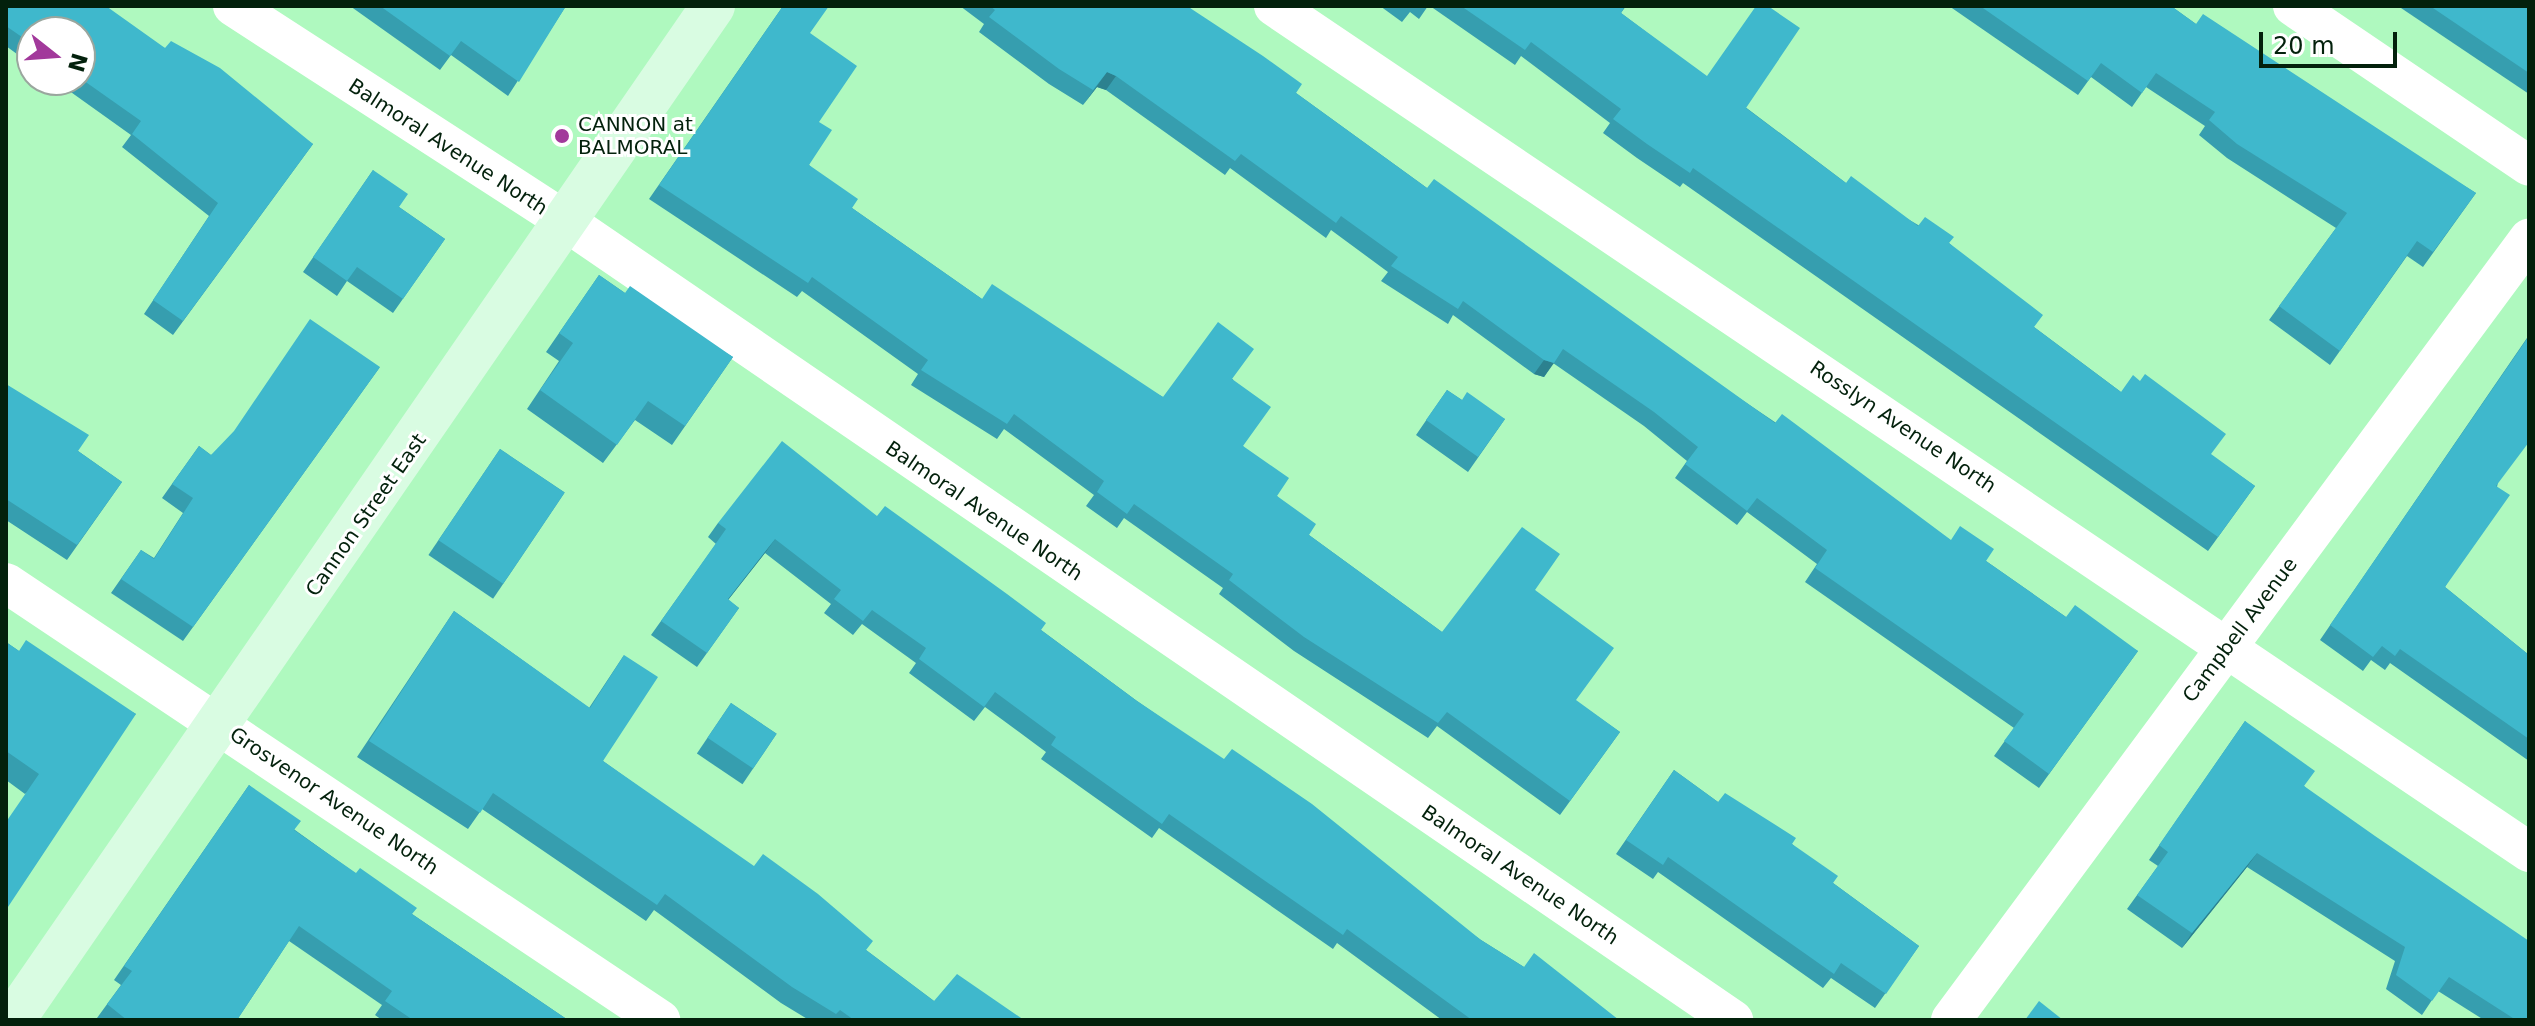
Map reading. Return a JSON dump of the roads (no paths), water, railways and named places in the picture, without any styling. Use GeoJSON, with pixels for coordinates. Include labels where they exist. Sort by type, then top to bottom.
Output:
{"type":"FeatureCollection","features":[{"type":"Feature","properties":{"kind":"main road","name":"Cannon Street East"},"geometry":{"type":"LineString","coordinates":[[13,1020],[568,223],[713,6]]}},
{"type":"Feature","properties":{"kind":"street","name":"Balmoral Avenue North"},"geometry":{"type":"LineString","coordinates":[[233,6],[568,223],[1733,1020]]}},
{"type":"Feature","properties":{"kind":"street","name":"Rosslyn Avenue North"},"geometry":{"type":"LineString","coordinates":[[1274,6],[2229,646],[2529,852]]}},
{"type":"Feature","properties":{"kind":"street"},"geometry":{"type":"LineString","coordinates":[[2293,6],[2529,166]]}},
{"type":"Feature","properties":{"kind":"street","name":"Campbell Avenue"},"geometry":{"type":"LineString","coordinates":[[1951,1020],[2529,239]]}},
{"type":"Feature","properties":{"kind":"street","name":"Grosvenor Avenue North"},"geometry":{"type":"LineString","coordinates":[[6,583],[660,1020]]}},
{"type":"Feature","properties":{"kind":"place","name":"CANNON at BALMORAL"},"geometry":{"type":"Point","coordinates":[562,136]}}]}
